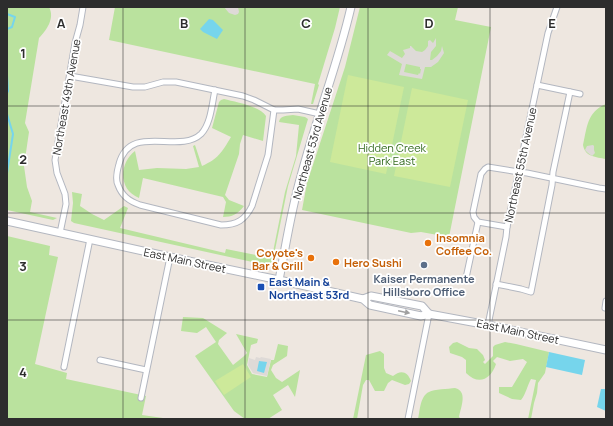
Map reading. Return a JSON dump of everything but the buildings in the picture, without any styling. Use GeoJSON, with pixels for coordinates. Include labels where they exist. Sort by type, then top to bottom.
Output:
{"type":"FeatureCollection","features":[{"type":"Feature","properties":{"kind":"main road","name":"Northeast 53rd Avenue"},"geometry":{"type":"LineString","coordinates":[[279,280],[298,185],[339,54],[351,7]]}},
{"type":"Feature","properties":{"kind":"main road","name":"East Main Street"},"geometry":{"type":"LineString","coordinates":[[7,221],[363,299],[371,296],[422,306],[429,314],[606,350]]}},
{"type":"Feature","properties":{"kind":"street","name":"Northeast 49th Avenue"},"geometry":{"type":"LineString","coordinates":[[60,233],[66,204],[65,194],[57,173],[55,160],[75,43],[83,7]]}},
{"type":"Feature","properties":{"kind":"street","name":"Northeast 55th Avenue"},"geometry":{"type":"LineString","coordinates":[[488,325],[548,33],[557,7]]}},
{"type":"Feature","properties":{"kind":"street"},"geometry":{"type":"LineString","coordinates":[[70,76],[133,87],[145,87],[163,82],[176,82],[243,96],[274,110],[298,108],[320,114]]}},
{"type":"Feature","properties":{"kind":"street"},"geometry":{"type":"LineString","coordinates":[[537,85],[580,94]]}},
{"type":"Feature","properties":{"kind":"street"},"geometry":{"type":"LineString","coordinates":[[215,90],[208,123],[202,134],[193,140],[186,142],[144,142],[135,144],[125,151],[120,158],[116,182],[120,192],[130,201],[140,205],[221,225],[229,225],[239,221],[249,213],[252,206],[268,155],[274,110]]}},
{"type":"Feature","properties":{"kind":"street"},"geometry":{"type":"LineString","coordinates":[[496,284],[531,292],[553,172],[570,92]]}},
{"type":"Feature","properties":{"kind":"street"},"geometry":{"type":"LineString","coordinates":[[507,227],[478,222],[474,217],[473,212],[481,174],[488,167],[526,172],[606,189]]}},
{"type":"Feature","properties":{"kind":"street"},"geometry":{"type":"LineString","coordinates":[[466,278],[478,222]]}},
{"type":"Feature","properties":{"kind":"street"},"geometry":{"type":"LineString","coordinates":[[64,367],[90,239]]}},
{"type":"Feature","properties":{"kind":"street"},"geometry":{"type":"LineString","coordinates":[[141,398],[170,257]]}},
{"type":"Feature","properties":{"kind":"street"},"geometry":{"type":"LineString","coordinates":[[605,308],[606,301]]}},
{"type":"Feature","properties":{"kind":"street"},"geometry":{"type":"LineString","coordinates":[[408,419],[429,314]]}},
{"type":"Feature","properties":{"kind":"street"},"geometry":{"type":"LineString","coordinates":[[100,360],[146,370]]}},
{"type":"Feature","properties":{"kind":"green space"},"geometry":{"type":"Polygon","coordinates":[[[7,7],[49,7],[51,11],[51,20],[39,38],[25,123],[29,132],[24,166],[27,187],[32,201],[30,212],[57,218],[53,220],[7,210],[7,7]]]}},
{"type":"Feature","properties":{"kind":"green space"},"geometry":{"type":"Polygon","coordinates":[[[115,7],[340,7],[318,84],[319,85],[313,104],[311,104],[315,84],[109,40],[115,7]]]}},
{"type":"Feature","properties":{"kind":"green space","name":"Hidden Creek Park East"},"geometry":{"type":"Polygon","coordinates":[[[360,7],[458,7],[455,20],[491,27],[449,237],[421,232],[411,233],[302,210],[307,183],[345,67],[360,7]]]}},
{"type":"Feature","properties":{"kind":"green space"},"geometry":{"type":"Polygon","coordinates":[[[348,75],[404,87],[386,174],[330,162],[348,75]]]}},
{"type":"Feature","properties":{"kind":"green space"},"geometry":{"type":"Polygon","coordinates":[[[412,88],[468,100],[450,187],[394,176],[412,88]]]}},
{"type":"Feature","properties":{"kind":"green space"},"geometry":{"type":"Polygon","coordinates":[[[224,99],[253,107],[266,116],[263,141],[243,135],[239,154],[225,195],[229,200],[244,206],[242,209],[235,214],[223,217],[226,202],[223,197],[143,178],[139,198],[127,189],[124,183],[124,169],[126,162],[135,151],[139,170],[157,168],[186,169],[199,167],[193,146],[195,145],[202,166],[212,161],[225,147],[231,137],[212,128],[219,102],[224,99]]]}},
{"type":"Feature","properties":{"kind":"green space"},"geometry":{"type":"Polygon","coordinates":[[[606,104],[606,159],[589,154],[584,149],[583,145],[591,116],[600,107],[606,104]]]}},
{"type":"Feature","properties":{"kind":"green space"},"geometry":{"type":"Polygon","coordinates":[[[293,115],[308,119],[288,186],[273,260],[270,264],[266,265],[74,223],[71,221],[73,203],[72,192],[82,194],[80,206],[104,220],[124,206],[128,208],[120,228],[225,253],[226,249],[271,258],[285,192],[296,156],[299,125],[279,122],[283,117],[293,115]]]}},
{"type":"Feature","properties":{"kind":"green space"},"geometry":{"type":"Polygon","coordinates":[[[7,236],[50,246],[49,255],[58,257],[35,364],[67,373],[66,379],[146,396],[142,415],[170,419],[7,419],[7,236]]]}},
{"type":"Feature","properties":{"kind":"green space"},"geometry":{"type":"Polygon","coordinates":[[[183,317],[203,318],[227,333],[219,340],[218,344],[233,365],[247,353],[236,334],[258,339],[257,343],[251,345],[247,365],[252,374],[267,377],[271,360],[274,360],[278,344],[288,346],[287,356],[273,365],[271,370],[276,378],[282,382],[300,370],[295,397],[288,385],[273,395],[282,410],[268,419],[245,419],[234,411],[195,356],[216,342],[206,327],[197,333],[181,331],[183,317]]]}},
{"type":"Feature","properties":{"kind":"green space"},"geometry":{"type":"Polygon","coordinates":[[[457,342],[469,348],[477,349],[483,355],[485,360],[483,362],[485,364],[493,356],[493,347],[505,342],[549,352],[545,373],[538,383],[531,419],[528,419],[536,380],[531,379],[521,400],[512,399],[499,393],[499,387],[512,387],[527,362],[523,359],[510,361],[497,357],[493,361],[496,364],[494,369],[488,377],[480,380],[475,379],[466,373],[466,360],[450,353],[449,347],[453,343],[457,342]]]}},
{"type":"Feature","properties":{"kind":"green space"},"geometry":{"type":"Polygon","coordinates":[[[380,351],[384,354],[384,368],[386,373],[393,376],[404,372],[408,375],[411,381],[409,384],[405,385],[392,380],[388,383],[384,391],[375,391],[369,380],[366,380],[363,385],[357,419],[353,419],[366,355],[380,351]]]}},
{"type":"Feature","properties":{"kind":"green space"},"geometry":{"type":"Polygon","coordinates":[[[243,364],[251,377],[224,395],[215,381],[243,364]]]}},
{"type":"Feature","properties":{"kind":"green space"},"geometry":{"type":"Polygon","coordinates":[[[455,388],[461,392],[463,396],[459,417],[461,419],[418,419],[422,400],[426,394],[434,390],[455,388]]]}},
{"type":"Feature","properties":{"kind":"shaded area"},"geometry":{"type":"Polygon","coordinates":[[[224,7],[238,7],[239,12],[235,15],[229,13],[224,7]]]}},
{"type":"Feature","properties":{"kind":"shaded area"},"geometry":{"type":"Polygon","coordinates":[[[436,38],[436,46],[431,52],[430,60],[437,56],[441,51],[442,46],[444,53],[438,62],[431,67],[425,67],[422,79],[399,75],[402,64],[387,55],[390,51],[402,58],[405,54],[403,50],[410,48],[410,46],[416,51],[422,52],[428,46],[428,41],[430,40],[433,43],[436,38]],[[406,64],[404,72],[418,75],[419,73],[420,74],[420,67],[406,64]]]}},
{"type":"Feature","properties":{"kind":"shaded area"},"geometry":{"type":"Polygon","coordinates":[[[593,145],[595,153],[592,156],[585,150],[587,146],[593,145]]]}},
{"type":"Feature","properties":{"kind":"shaded area"},"geometry":{"type":"Polygon","coordinates":[[[256,357],[271,359],[267,376],[253,373],[248,365],[249,358],[255,360],[256,357]]]}},
{"type":"Feature","properties":{"kind":"water"},"geometry":{"type":"Polygon","coordinates":[[[209,19],[213,20],[223,30],[217,39],[200,29],[209,19]]]}},
{"type":"Feature","properties":{"kind":"water"},"geometry":{"type":"Polygon","coordinates":[[[549,352],[585,360],[582,375],[546,367],[549,352]]]}},
{"type":"Feature","properties":{"kind":"water"},"geometry":{"type":"Polygon","coordinates":[[[259,361],[267,362],[264,373],[257,371],[259,361]]]}},
{"type":"Feature","properties":{"kind":"water"},"geometry":{"type":"Polygon","coordinates":[[[601,389],[606,389],[606,411],[597,407],[601,389]]]}},
{"type":"Feature","properties":{"kind":"waterway"},"geometry":{"type":"LineString","coordinates":[[7,14],[15,17],[12,27],[7,29]]}},
{"type":"Feature","properties":{"kind":"waterway"},"geometry":{"type":"LineString","coordinates":[[7,75],[7,93]]}},
{"type":"Feature","properties":{"kind":"waterway"},"geometry":{"type":"LineString","coordinates":[[7,114],[13,134],[7,173]]}},
{"type":"Feature","properties":{"kind":"place","name":"Insomnia Coffee Co."},"geometry":{"type":"Point","coordinates":[428,243]}},
{"type":"Feature","properties":{"kind":"place","name":"Coyote's Bar & Grill"},"geometry":{"type":"Point","coordinates":[311,258]}},
{"type":"Feature","properties":{"kind":"place","name":"Hero Sushi"},"geometry":{"type":"Point","coordinates":[336,262]}},
{"type":"Feature","properties":{"kind":"place","name":"Kaiser Permanente Hillsboro Office"},"geometry":{"type":"Point","coordinates":[424,265]}},
{"type":"Feature","properties":{"kind":"place","name":"East Main & Northeast 53rd"},"geometry":{"type":"Point","coordinates":[261,287]}}]}
